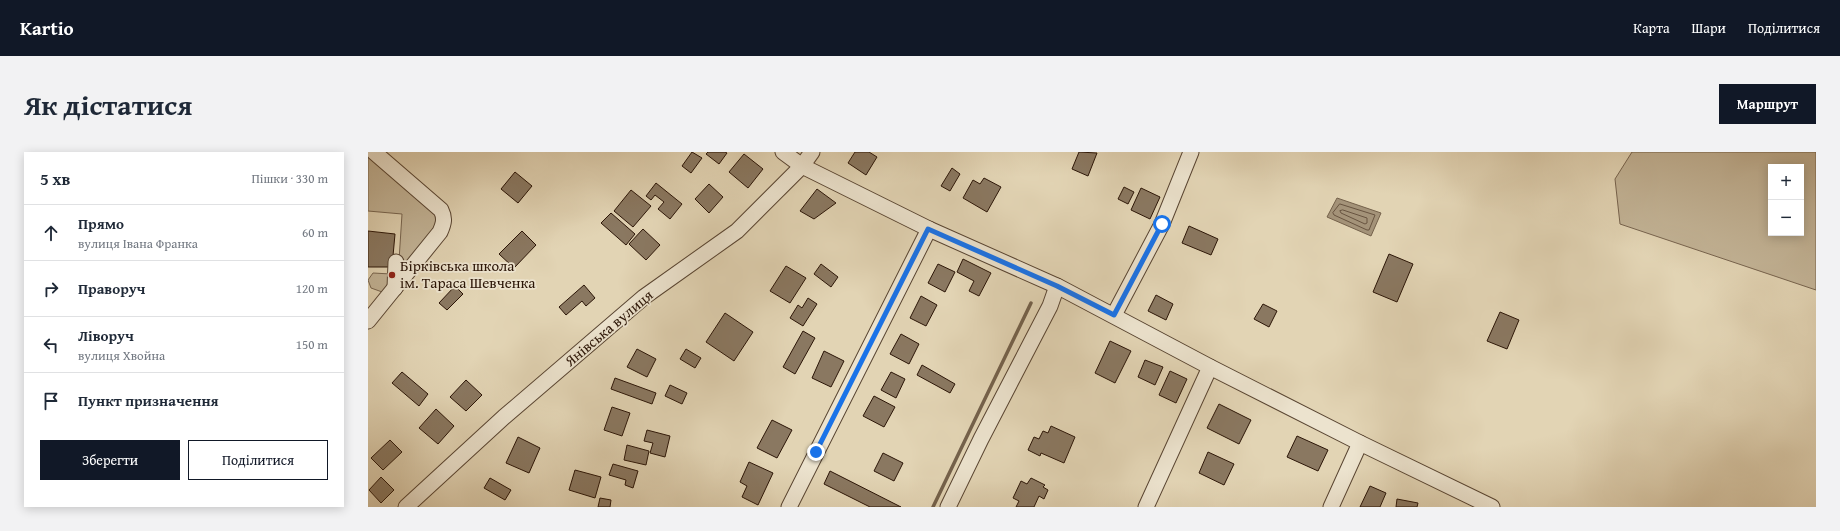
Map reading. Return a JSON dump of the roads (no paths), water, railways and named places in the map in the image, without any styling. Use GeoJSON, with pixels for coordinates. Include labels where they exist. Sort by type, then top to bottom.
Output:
{"type":"FeatureCollection","features":[{"type":"Feature","properties":{"kind":"street"},"geometry":{"type":"LineString","coordinates":[[368,322],[440,232],[444,224],[445,217],[441,210],[374,152]]}},
{"type":"Feature","properties":{"kind":"street"},"geometry":{"type":"LineString","coordinates":[[783,152],[802,166],[928,229],[1057,286],[1114,315],[1210,368],[1492,507]]}},
{"type":"Feature","properties":{"kind":"street","name":"Янівська вулиця"},"geometry":{"type":"LineString","coordinates":[[406,507],[504,417],[644,297],[737,231],[802,166],[812,152]]}},
{"type":"Feature","properties":{"kind":"street"},"geometry":{"type":"LineString","coordinates":[[1114,315],[1162,224],[1191,152]]}},
{"type":"Feature","properties":{"kind":"street"},"geometry":{"type":"LineString","coordinates":[[788,507],[928,229]]}},
{"type":"Feature","properties":{"kind":"street"},"geometry":{"type":"LineString","coordinates":[[395,288],[396,262]]}},
{"type":"Feature","properties":{"kind":"street"},"geometry":{"type":"LineString","coordinates":[[948,507],[980,439],[1050,306],[1057,286]]}},
{"type":"Feature","properties":{"kind":"street"},"geometry":{"type":"LineString","coordinates":[[1146,507],[1210,368]]}},
{"type":"Feature","properties":{"kind":"street"},"geometry":{"type":"LineString","coordinates":[[1331,507],[1360,443]]}},
{"type":"Feature","properties":{"kind":"water"},"geometry":{"type":"Polygon","coordinates":[[[1337,198],[1381,213],[1371,236],[1327,217],[1337,198]]]}},
{"type":"Feature","properties":{"kind":"waterway"},"geometry":{"type":"LineString","coordinates":[[933,507],[1031,303]]}},
{"type":"Feature","properties":{"kind":"place","name":"Бірківська школа ім. Тараса Шевченка"},"geometry":{"type":"Point","coordinates":[392,275]}}]}
